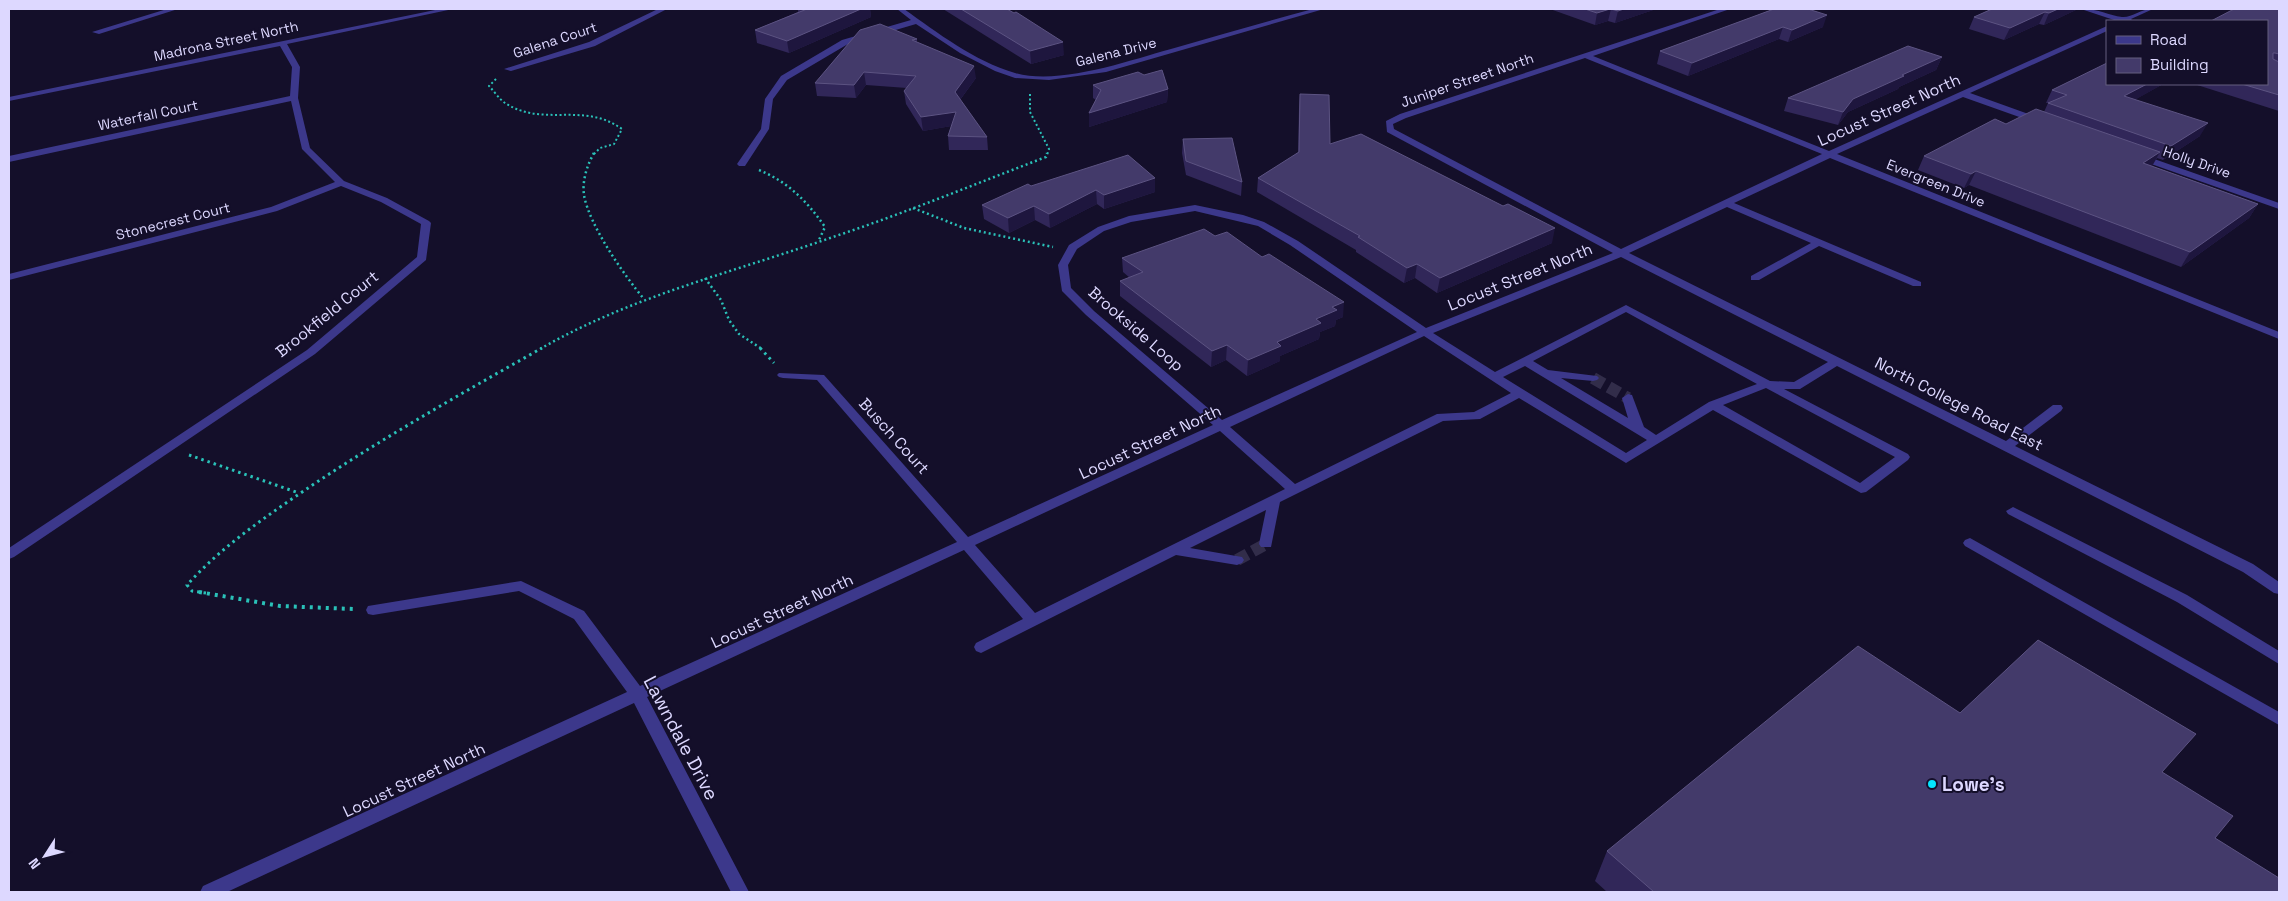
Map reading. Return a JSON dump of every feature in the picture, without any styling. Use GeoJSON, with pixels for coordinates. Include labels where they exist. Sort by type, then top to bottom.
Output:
{"type":"FeatureCollection","features":[{"type":"Feature","properties":{"kind":"street"},"geometry":{"type":"LineString","coordinates":[[96,32],[174,9]]}},
{"type":"Feature","properties":{"kind":"street","name":"Madrona Street North"},"geometry":{"type":"LineString","coordinates":[[9,98],[449,9]]}},
{"type":"Feature","properties":{"kind":"street","name":"Galena Court"},"geometry":{"type":"LineString","coordinates":[[508,69],[592,44],[663,9]]}},
{"type":"Feature","properties":{"kind":"street","name":"Galena Drive"},"geometry":{"type":"LineString","coordinates":[[900,9],[988,65],[1002,72],[1030,78],[1070,76],[1103,70],[1320,9]]}},
{"type":"Feature","properties":{"kind":"street","name":"Juniper Street North"},"geometry":{"type":"LineString","coordinates":[[1621,253],[1390,130],[1389,123],[1403,116],[1726,9]]}},
{"type":"Feature","properties":{"kind":"street"},"geometry":{"type":"LineString","coordinates":[[2085,9],[2122,20]]}},
{"type":"Feature","properties":{"kind":"street"},"geometry":{"type":"LineString","coordinates":[[2127,20],[2149,9]]}},
{"type":"Feature","properties":{"kind":"street"},"geometry":{"type":"LineString","coordinates":[[742,164],[765,129],[769,99],[784,78],[845,42],[917,21]]}},
{"type":"Feature","properties":{"kind":"street","name":"Locust Street North"},"geometry":{"type":"LineString","coordinates":[[209,892],[1425,332],[1621,253],[1828,155],[2106,28]]}},
{"type":"Feature","properties":{"kind":"street","name":"Brookfield Court"},"geometry":{"type":"LineString","coordinates":[[9,554],[311,352],[422,258],[426,223],[384,200],[341,183],[306,149],[294,98],[296,67],[282,43]]}},
{"type":"Feature","properties":{"kind":"street","name":"Evergreen Drive"},"geometry":{"type":"LineString","coordinates":[[1584,55],[2279,336]]}},
{"type":"Feature","properties":{"kind":"street"},"geometry":{"type":"LineString","coordinates":[[1964,94],[2047,124]]}},
{"type":"Feature","properties":{"kind":"street","name":"Waterfall Court"},"geometry":{"type":"LineString","coordinates":[[9,159],[294,98]]}},
{"type":"Feature","properties":{"kind":"street","name":"Holly Drive"},"geometry":{"type":"LineString","coordinates":[[2131,154],[2279,206]]}},
{"type":"Feature","properties":{"kind":"street","name":"Stonecrest Court"},"geometry":{"type":"LineString","coordinates":[[9,277],[274,209],[341,183]]}},
{"type":"Feature","properties":{"kind":"street"},"geometry":{"type":"LineString","coordinates":[[1726,203],[1917,284]]}},
{"type":"Feature","properties":{"kind":"street"},"geometry":{"type":"LineString","coordinates":[[1071,251],[1073,247],[1101,230],[1129,219],[1195,208],[1243,218],[1261,224],[1294,243],[1494,377],[1626,459],[1713,405],[1767,384],[1796,386],[1837,361]]}},
{"type":"Feature","properties":{"kind":"street"},"geometry":{"type":"LineString","coordinates":[[1754,278],[1819,242]]}},
{"type":"Feature","properties":{"kind":"street","name":"Brookside Loop"},"geometry":{"type":"LineString","coordinates":[[1071,251],[1063,265],[1066,289],[1090,313],[1294,490]]}},
{"type":"Feature","properties":{"kind":"street","name":"North College Road East"},"geometry":{"type":"LineString","coordinates":[[1621,253],[2248,568],[2279,589]]}},
{"type":"Feature","properties":{"kind":"street"},"geometry":{"type":"LineString","coordinates":[[1494,377],[1626,308],[1904,457],[1862,489],[1713,405]]}},
{"type":"Feature","properties":{"kind":"street"},"geometry":{"type":"LineString","coordinates":[[1525,361],[1656,440]]}},
{"type":"Feature","properties":{"kind":"street"},"geometry":{"type":"LineString","coordinates":[[1543,372],[1593,378]]}},
{"type":"Feature","properties":{"kind":"street","name":"Busch Court"},"geometry":{"type":"LineString","coordinates":[[784,375],[820,377],[968,543],[1033,620]]}},
{"type":"Feature","properties":{"kind":"street"},"geometry":{"type":"LineString","coordinates":[[981,647],[1441,417],[1476,416],[1519,393]]}},
{"type":"Feature","properties":{"kind":"street"},"geometry":{"type":"LineString","coordinates":[[1628,398],[1638,429]]}},
{"type":"Feature","properties":{"kind":"street"},"geometry":{"type":"LineString","coordinates":[[2006,447],[2057,408]]}},
{"type":"Feature","properties":{"kind":"street"},"geometry":{"type":"LineString","coordinates":[[1266,544],[1274,500]]}},
{"type":"Feature","properties":{"kind":"street"},"geometry":{"type":"LineString","coordinates":[[2013,511],[2173,594],[2252,639],[2279,658]]}},
{"type":"Feature","properties":{"kind":"street"},"geometry":{"type":"LineString","coordinates":[[1970,542],[2279,719]]}},
{"type":"Feature","properties":{"kind":"street"},"geometry":{"type":"LineString","coordinates":[[1175,550],[1237,560]]}},
{"type":"Feature","properties":{"kind":"street","name":"Lawndale Drive"},"geometry":{"type":"LineString","coordinates":[[372,610],[521,586],[579,614],[638,695],[740,892]]}},
{"type":"Feature","properties":{"kind":"path"},"geometry":{"type":"LineString","coordinates":[[508,69],[489,86],[494,93],[524,113],[538,116],[590,115],[617,123],[622,129],[614,144],[603,146],[595,152],[585,176],[584,195],[598,226],[632,286],[644,300]]}},
{"type":"Feature","properties":{"kind":"path"},"geometry":{"type":"LineString","coordinates":[[372,610],[280,606],[192,591],[187,585],[203,567],[271,513],[382,438],[571,331],[644,300],[705,278],[818,242],[1046,157],[1049,149],[1030,112],[1030,78]]}},
{"type":"Feature","properties":{"kind":"path"},"geometry":{"type":"LineString","coordinates":[[742,164],[780,178],[800,195],[825,227],[818,242]]}},
{"type":"Feature","properties":{"kind":"path"},"geometry":{"type":"LineString","coordinates":[[912,207],[935,219],[971,230],[1071,251]]}},
{"type":"Feature","properties":{"kind":"path"},"geometry":{"type":"LineString","coordinates":[[705,278],[721,300],[729,320],[740,334],[764,350],[784,375]]}},
{"type":"Feature","properties":{"kind":"path"},"geometry":{"type":"LineString","coordinates":[[168,448],[300,494]]}},
{"type":"Feature","properties":{"kind":"building"},"geometry":{"type":"Polygon","coordinates":[[[807,9],[861,9],[787,41],[755,30],[807,9]]]}},
{"type":"Feature","properties":{"kind":"building"},"geometry":{"type":"Polygon","coordinates":[[[961,9],[1007,9],[1014,13],[1016,12],[1063,42],[1030,51],[961,9]]]}},
{"type":"Feature","properties":{"kind":"building"},"geometry":{"type":"Polygon","coordinates":[[[1585,9],[1610,9],[1597,13],[1585,9]]]}},
{"type":"Feature","properties":{"kind":"building"},"geometry":{"type":"Polygon","coordinates":[[[1774,9],[1808,9],[1827,15],[1792,30],[1783,27],[1692,63],[1660,51],[1774,9]]]}},
{"type":"Feature","properties":{"kind":"building"},"geometry":{"type":"Polygon","coordinates":[[[1992,9],[2058,9],[2049,13],[2045,12],[2010,28],[1974,17],[1992,9]]]}},
{"type":"Feature","properties":{"kind":"building"},"geometry":{"type":"Polygon","coordinates":[[[2234,9],[2279,9],[2279,54],[2273,53],[2273,59],[2279,62],[2279,95],[2245,85],[2268,85],[2268,20],[2213,20],[2234,9]]]}},
{"type":"Feature","properties":{"kind":"building"},"geometry":{"type":"Polygon","coordinates":[[[880,24],[917,39],[912,40],[974,66],[955,92],[987,137],[948,136],[956,112],[921,117],[904,91],[916,76],[864,72],[854,85],[815,83],[860,30],[880,24]]]}},
{"type":"Feature","properties":{"kind":"building"},"geometry":{"type":"Polygon","coordinates":[[[1908,46],[1942,57],[1853,99],[1843,112],[1788,98],[1908,46]]]}},
{"type":"Feature","properties":{"kind":"building"},"geometry":{"type":"Polygon","coordinates":[[[2106,63],[2106,85],[2145,85],[2124,96],[2208,123],[2171,146],[2048,103],[2067,95],[2052,90],[2106,63]]]}},
{"type":"Feature","properties":{"kind":"building"},"geometry":{"type":"Polygon","coordinates":[[[1162,70],[1168,89],[1089,113],[1101,90],[1093,85],[1138,72],[1144,75],[1162,70]]]}},
{"type":"Feature","properties":{"kind":"building"},"geometry":{"type":"Polygon","coordinates":[[[1300,94],[1329,95],[1330,144],[1361,134],[1503,206],[1508,204],[1555,228],[1440,278],[1417,264],[1407,268],[1358,237],[1360,236],[1258,178],[1299,152],[1300,94]]]}},
{"type":"Feature","properties":{"kind":"building"},"geometry":{"type":"Polygon","coordinates":[[[2036,109],[2160,152],[2143,163],[2258,204],[2190,252],[1976,171],[1971,174],[1924,156],[1995,119],[2006,124],[2036,109]]]}},
{"type":"Feature","properties":{"kind":"building"},"geometry":{"type":"Polygon","coordinates":[[[1232,138],[1242,182],[1186,161],[1183,139],[1232,138]]]}},
{"type":"Feature","properties":{"kind":"building"},"geometry":{"type":"Polygon","coordinates":[[[1128,155],[1155,178],[1104,195],[1096,190],[1049,214],[1034,206],[1008,218],[982,205],[1028,184],[1031,186],[1128,155]]]}},
{"type":"Feature","properties":{"kind":"building"},"geometry":{"type":"Polygon","coordinates":[[[1204,229],[1215,236],[1227,232],[1262,257],[1269,254],[1344,302],[1332,307],[1337,310],[1316,319],[1321,323],[1277,342],[1281,346],[1248,360],[1227,345],[1212,351],[1120,281],[1143,272],[1122,258],[1204,229]]]}},
{"type":"Feature","properties":{"kind":"building","name":"Lowe's"},"geometry":{"type":"Polygon","coordinates":[[[2038,640],[2196,734],[2162,772],[2233,816],[2215,838],[2279,878],[2279,892],[1654,892],[1607,851],[1858,646],[1960,713],[2038,640]]]}},
{"type":"Feature","properties":{"kind":"tunnel"},"geometry":{"type":"LineString","coordinates":[[1593,378],[1628,398]]}},
{"type":"Feature","properties":{"kind":"tunnel"},"geometry":{"type":"LineString","coordinates":[[1237,560],[1266,544]]}},
{"type":"Feature","properties":{"kind":"place","name":"Lowe's"},"geometry":{"type":"Point","coordinates":[1932,784]}}]}
